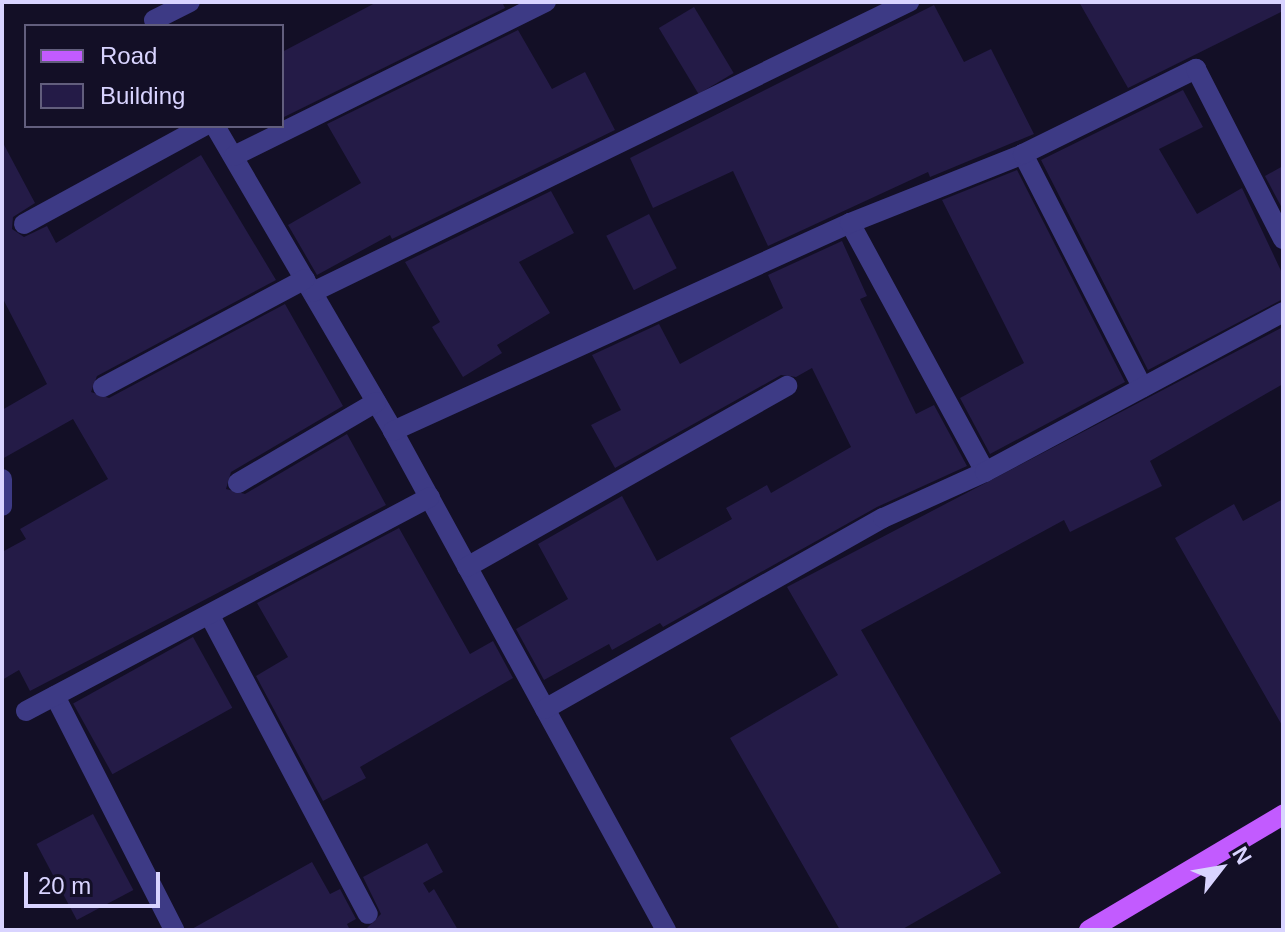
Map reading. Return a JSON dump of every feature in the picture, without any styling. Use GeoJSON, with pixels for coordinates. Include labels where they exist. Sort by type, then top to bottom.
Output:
{"type":"FeatureCollection","features":[{"type":"Feature","properties":{"kind":"main road"},"geometry":{"type":"LineString","coordinates":[[1089,930],[1283,815]]}},
{"type":"Feature","properties":{"kind":"street"},"geometry":{"type":"LineString","coordinates":[[151,16],[190,2]]}},
{"type":"Feature","properties":{"kind":"street"},"geometry":{"type":"LineString","coordinates":[[234,156],[546,2]]}},
{"type":"Feature","properties":{"kind":"street"},"geometry":{"type":"LineString","coordinates":[[103,387],[909,2]]}},
{"type":"Feature","properties":{"kind":"street"},"geometry":{"type":"LineString","coordinates":[[393,431],[850,223],[1023,154],[1196,69],[1283,239]]}},
{"type":"Feature","properties":{"kind":"street"},"geometry":{"type":"LineString","coordinates":[[24,224],[200,128]]}},
{"type":"Feature","properties":{"kind":"street"},"geometry":{"type":"LineString","coordinates":[[216,128],[393,431],[666,930]]}},
{"type":"Feature","properties":{"kind":"street"},"geometry":{"type":"LineString","coordinates":[[1023,154],[1142,387]]}},
{"type":"Feature","properties":{"kind":"street"},"geometry":{"type":"LineString","coordinates":[[850,223],[985,472]]}},
{"type":"Feature","properties":{"kind":"street"},"geometry":{"type":"LineString","coordinates":[[545,709],[883,518],[985,472],[1283,312]]}},
{"type":"Feature","properties":{"kind":"street"},"geometry":{"type":"LineString","coordinates":[[467,567],[787,386]]}},
{"type":"Feature","properties":{"kind":"street"},"geometry":{"type":"LineString","coordinates":[[238,483],[376,402]]}},
{"type":"Feature","properties":{"kind":"street"},"geometry":{"type":"LineString","coordinates":[[2,479],[2,506]]}},
{"type":"Feature","properties":{"kind":"street"},"geometry":{"type":"LineString","coordinates":[[26,711],[430,497]]}},
{"type":"Feature","properties":{"kind":"street"},"geometry":{"type":"LineString","coordinates":[[210,616],[368,914]]}},
{"type":"Feature","properties":{"kind":"street"},"geometry":{"type":"LineString","coordinates":[[55,696],[174,930]]}},
{"type":"Feature","properties":{"kind":"building"},"geometry":{"type":"Polygon","coordinates":[[[377,2],[502,2],[505,8],[284,117],[284,51],[377,2]]]}},
{"type":"Feature","properties":{"kind":"building"},"geometry":{"type":"Polygon","coordinates":[[[1079,2],[1283,2],[1283,11],[1128,88],[1079,2]]]}},
{"type":"Feature","properties":{"kind":"building"},"geometry":{"type":"Polygon","coordinates":[[[934,5],[964,62],[991,49],[1034,134],[930,177],[928,172],[768,246],[733,171],[653,208],[630,158],[934,5]]]}},
{"type":"Feature","properties":{"kind":"building"},"geometry":{"type":"Polygon","coordinates":[[[694,7],[734,73],[699,94],[659,28],[694,7]]]}},
{"type":"Feature","properties":{"kind":"building"},"geometry":{"type":"Polygon","coordinates":[[[518,30],[552,89],[585,72],[615,130],[392,239],[390,235],[317,275],[288,225],[361,183],[327,124],[518,30]]]}},
{"type":"Feature","properties":{"kind":"building"},"geometry":{"type":"Polygon","coordinates":[[[1183,90],[1203,127],[1159,149],[1197,214],[1242,188],[1283,275],[1283,299],[1148,370],[1041,160],[1183,90]]]}},
{"type":"Feature","properties":{"kind":"building"},"geometry":{"type":"Polygon","coordinates":[[[2,141],[35,203],[13,217],[12,229],[24,237],[47,226],[56,243],[201,155],[276,280],[97,376],[91,392],[109,398],[285,304],[343,406],[231,472],[226,489],[245,494],[347,434],[386,505],[30,691],[19,670],[2,680],[2,552],[26,539],[20,529],[108,479],[73,419],[2,459],[2,410],[47,384],[2,297],[2,141]]]}},
{"type":"Feature","properties":{"kind":"building"},"geometry":{"type":"Polygon","coordinates":[[[1283,166],[1283,210],[1265,176],[1283,166]]]}},
{"type":"Feature","properties":{"kind":"building"},"geometry":{"type":"Polygon","coordinates":[[[1017,170],[1125,382],[990,454],[960,398],[1024,363],[942,200],[1017,170]]]}},
{"type":"Feature","properties":{"kind":"building"},"geometry":{"type":"Polygon","coordinates":[[[551,191],[574,233],[519,262],[550,313],[497,345],[502,353],[463,377],[432,327],[440,322],[405,262],[551,191]]]}},
{"type":"Feature","properties":{"kind":"building"},"geometry":{"type":"Polygon","coordinates":[[[649,214],[677,268],[634,290],[606,236],[649,214]]]}},
{"type":"Feature","properties":{"kind":"building"},"geometry":{"type":"Polygon","coordinates":[[[842,241],[867,296],[860,299],[916,414],[934,405],[967,466],[877,507],[663,627],[660,623],[612,650],[609,644],[544,680],[516,629],[568,599],[538,544],[622,496],[657,561],[732,519],[726,508],[767,485],[771,493],[851,447],[812,368],[796,377],[781,375],[615,468],[591,425],[621,410],[592,355],[659,324],[680,364],[783,308],[768,275],[842,241]]]}},
{"type":"Feature","properties":{"kind":"building"},"geometry":{"type":"Polygon","coordinates":[[[1283,327],[1283,384],[1150,461],[1162,486],[1070,532],[1064,520],[861,630],[1001,873],[901,930],[840,930],[730,738],[838,675],[787,587],[1283,327]]]}},
{"type":"Feature","properties":{"kind":"building"},"geometry":{"type":"Polygon","coordinates":[[[1283,499],[1283,727],[1175,538],[1234,504],[1243,521],[1283,499]]]}},
{"type":"Feature","properties":{"kind":"building"},"geometry":{"type":"Polygon","coordinates":[[[399,528],[470,654],[493,641],[513,678],[360,767],[366,778],[323,801],[256,676],[288,657],[257,603],[399,528]]]}},
{"type":"Feature","properties":{"kind":"building"},"geometry":{"type":"Polygon","coordinates":[[[193,637],[232,708],[112,774],[73,703],[193,637]]]}},
{"type":"Feature","properties":{"kind":"building"},"geometry":{"type":"Polygon","coordinates":[[[93,814],[133,890],[77,920],[36,844],[93,814]]]}},
{"type":"Feature","properties":{"kind":"building"},"geometry":{"type":"Polygon","coordinates":[[[427,843],[443,872],[423,883],[429,893],[434,889],[458,930],[365,930],[381,914],[363,877],[427,843]]]}},
{"type":"Feature","properties":{"kind":"building"},"geometry":{"type":"Polygon","coordinates":[[[312,862],[330,894],[340,889],[356,919],[347,924],[350,930],[190,930],[312,862]]]}}]}
